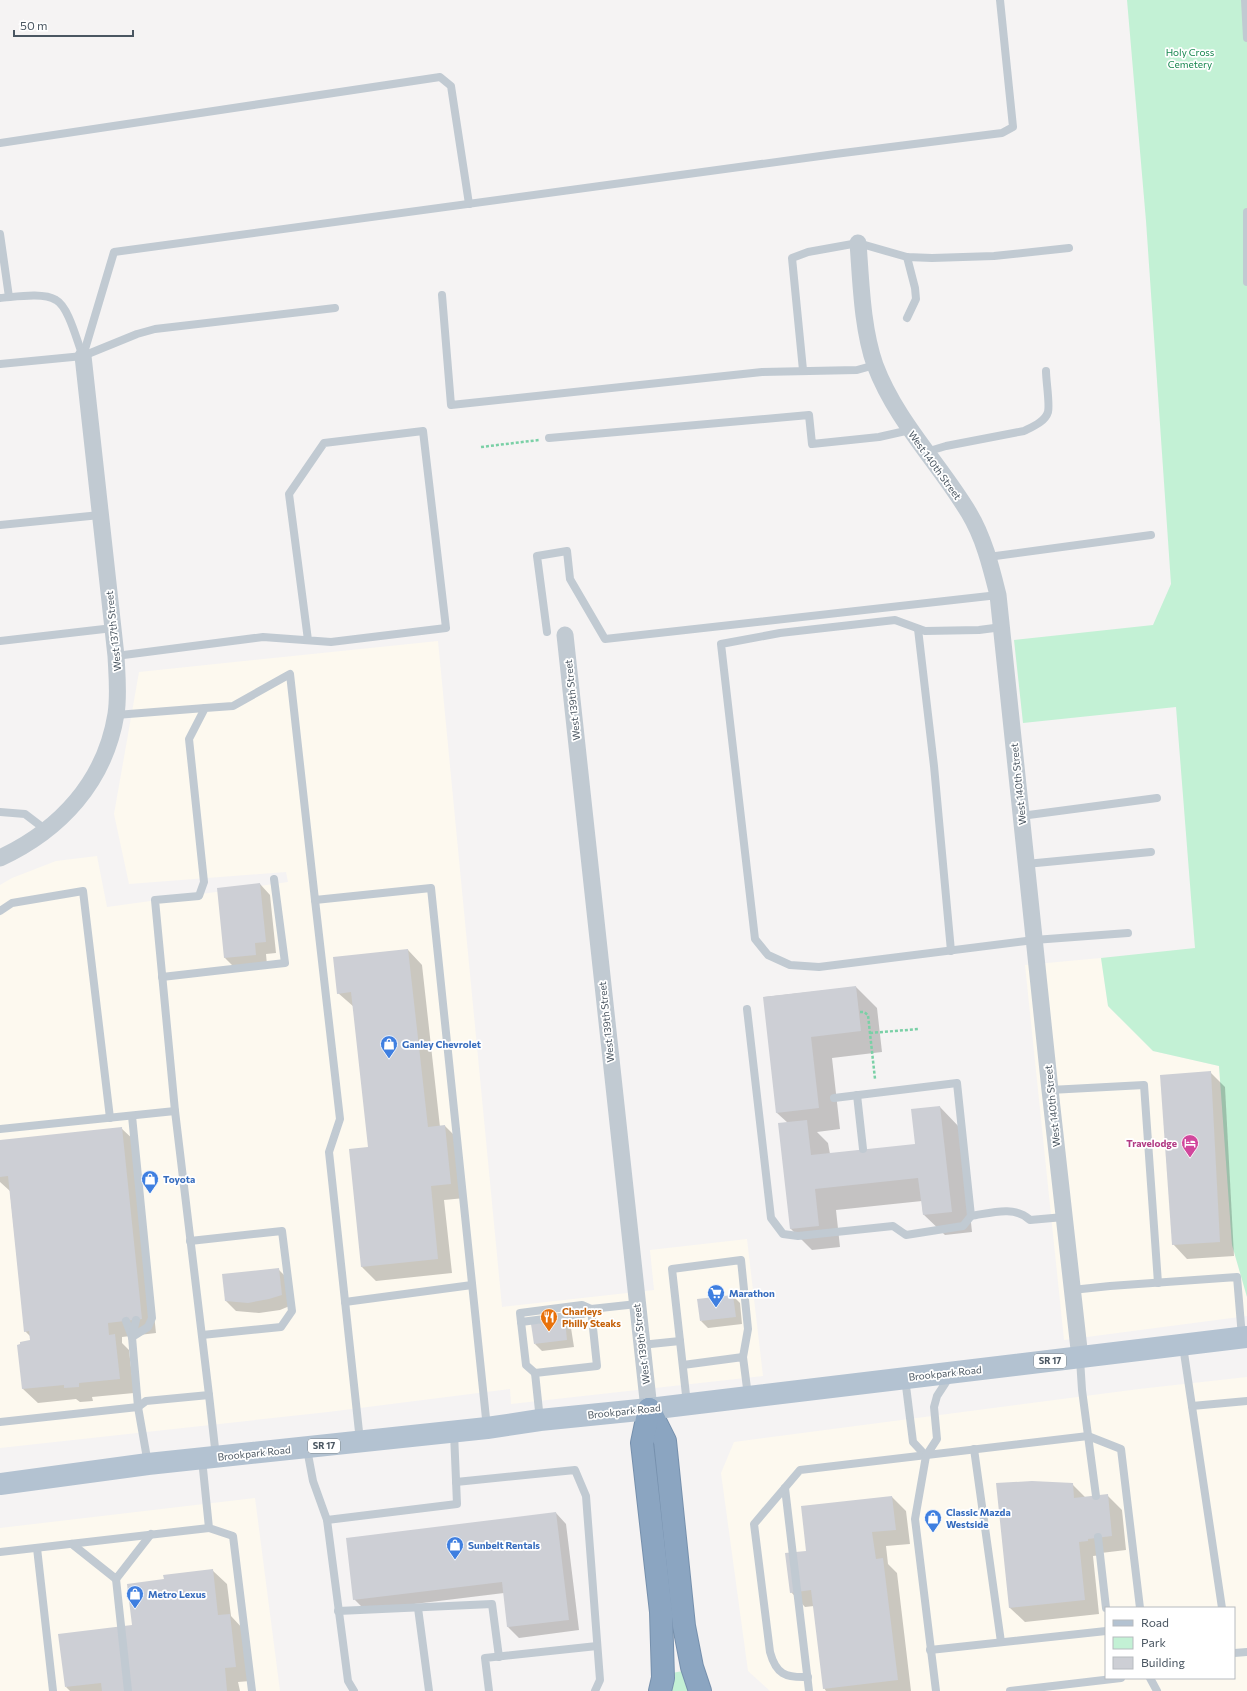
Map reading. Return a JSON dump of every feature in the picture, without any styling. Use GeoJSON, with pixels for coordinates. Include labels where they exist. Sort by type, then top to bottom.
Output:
{"type":"FeatureCollection","features":[{"type":"Feature","properties":{"kind":"highway"},"geometry":{"type":"LineString","coordinates":[[649,1409],[642,1443],[661,1612],[663,1678],[660,1691]]}},
{"type":"Feature","properties":{"kind":"highway"},"geometry":{"type":"LineString","coordinates":[[649,1409],[665,1441],[684,1626],[692,1667],[700,1691]]}},
{"type":"Feature","properties":{"kind":"main road","name":"Brookpark Road"},"geometry":{"type":"LineString","coordinates":[[0,1484],[148,1464],[454,1432],[540,1420],[649,1409],[1244,1338]]}},
{"type":"Feature","properties":{"kind":"street","name":"West 140th Street"},"geometry":{"type":"LineString","coordinates":[[858,243],[864,314],[875,365],[891,399],[910,430],[953,488],[970,514],[988,557],[998,595],[1080,1358]]}},
{"type":"Feature","properties":{"kind":"street","name":"West 137th Street"},"geometry":{"type":"LineString","coordinates":[[0,858],[23,847],[65,814],[99,769],[110,739],[116,715],[118,684],[116,656],[83,356]]}},
{"type":"Feature","properties":{"kind":"street","name":"West 139th Street"},"geometry":{"type":"LineString","coordinates":[[565,635],[649,1409]]}},
{"type":"Feature","properties":{"kind":"lane"},"geometry":{"type":"LineString","coordinates":[[83,356],[114,252],[835,154],[1002,133],[1013,127],[1000,0]]}},
{"type":"Feature","properties":{"kind":"lane"},"geometry":{"type":"LineString","coordinates":[[1245,0],[1247,38]]}},
{"type":"Feature","properties":{"kind":"lane"},"geometry":{"type":"LineString","coordinates":[[0,143],[440,77],[451,86],[469,204]]}},
{"type":"Feature","properties":{"kind":"lane"},"geometry":{"type":"LineString","coordinates":[[1247,212],[1247,282]]}},
{"type":"Feature","properties":{"kind":"lane"},"geometry":{"type":"LineString","coordinates":[[0,234],[9,297]]}},
{"type":"Feature","properties":{"kind":"lane"},"geometry":{"type":"LineString","coordinates":[[803,370],[792,258],[808,252],[858,243],[907,257],[932,258],[994,256],[1069,248]]}},
{"type":"Feature","properties":{"kind":"lane"},"geometry":{"type":"LineString","coordinates":[[907,257],[915,288],[916,299],[907,318]]}},
{"type":"Feature","properties":{"kind":"lane"},"geometry":{"type":"LineString","coordinates":[[442,295],[451,405],[762,372],[857,370],[875,365]]}},
{"type":"Feature","properties":{"kind":"lane"},"geometry":{"type":"LineString","coordinates":[[0,298],[45,296],[57,300],[65,310],[83,356]]}},
{"type":"Feature","properties":{"kind":"lane"},"geometry":{"type":"LineString","coordinates":[[0,364],[83,356],[137,334],[155,329],[335,308]]}},
{"type":"Feature","properties":{"kind":"lane"},"geometry":{"type":"LineString","coordinates":[[926,452],[946,446],[1024,431],[1035,425],[1043,419],[1048,412],[1046,371]]}},
{"type":"Feature","properties":{"kind":"lane"},"geometry":{"type":"LineString","coordinates":[[549,438],[809,415],[812,444],[879,437],[910,430]]}},
{"type":"Feature","properties":{"kind":"lane"},"geometry":{"type":"LineString","coordinates":[[116,656],[263,637],[332,642],[446,628],[423,431],[324,443],[289,494],[308,640]]}},
{"type":"Feature","properties":{"kind":"lane"},"geometry":{"type":"LineString","coordinates":[[0,525],[100,515]]}},
{"type":"Feature","properties":{"kind":"lane"},"geometry":{"type":"LineString","coordinates":[[988,557],[1151,535]]}},
{"type":"Feature","properties":{"kind":"lane"},"geometry":{"type":"LineString","coordinates":[[547,632],[537,556],[567,551],[570,579],[605,639],[998,595]]}},
{"type":"Feature","properties":{"kind":"lane"},"geometry":{"type":"LineString","coordinates":[[1002,627],[979,630],[926,632],[895,620],[780,633],[721,644],[755,939],[768,955],[790,965],[819,967],[1034,940],[1128,933]]}},
{"type":"Feature","properties":{"kind":"lane"},"geometry":{"type":"LineString","coordinates":[[0,641],[113,628]]}},
{"type":"Feature","properties":{"kind":"lane"},"geometry":{"type":"LineString","coordinates":[[918,629],[934,766],[951,951]]}},
{"type":"Feature","properties":{"kind":"lane"},"geometry":{"type":"LineString","coordinates":[[116,715],[233,706],[290,674],[340,1118],[329,1152],[360,1442]]}},
{"type":"Feature","properties":{"kind":"lane"},"geometry":{"type":"LineString","coordinates":[[205,708],[188,740],[204,882],[199,896],[155,900],[175,1112],[209,1395],[209,1528]]}},
{"type":"Feature","properties":{"kind":"lane"},"geometry":{"type":"LineString","coordinates":[[1021,816],[1157,798]]}},
{"type":"Feature","properties":{"kind":"lane"},"geometry":{"type":"LineString","coordinates":[[0,812],[25,814],[46,830]]}},
{"type":"Feature","properties":{"kind":"lane"},"geometry":{"type":"LineString","coordinates":[[1026,864],[1151,852]]}},
{"type":"Feature","properties":{"kind":"lane"},"geometry":{"type":"LineString","coordinates":[[162,977],[285,963],[274,880]]}},
{"type":"Feature","properties":{"kind":"lane"},"geometry":{"type":"LineString","coordinates":[[315,900],[431,888],[487,1428]]}},
{"type":"Feature","properties":{"kind":"lane"},"geometry":{"type":"LineString","coordinates":[[0,911],[12,903],[82,891],[110,1118]]}},
{"type":"Feature","properties":{"kind":"lane"},"geometry":{"type":"LineString","coordinates":[[747,1009],[771,1218],[783,1234],[798,1236],[893,1226],[906,1235],[963,1226],[971,1216],[1013,1210],[1024,1214],[1030,1220],[1064,1217]]}},
{"type":"Feature","properties":{"kind":"lane"},"geometry":{"type":"LineString","coordinates":[[834,1098],[957,1083],[971,1216]]}},
{"type":"Feature","properties":{"kind":"lane"},"geometry":{"type":"LineString","coordinates":[[1050,1090],[1144,1085],[1158,1283]]}},
{"type":"Feature","properties":{"kind":"lane"},"geometry":{"type":"LineString","coordinates":[[857,1095],[863,1149]]}},
{"type":"Feature","properties":{"kind":"lane"},"geometry":{"type":"LineString","coordinates":[[0,1129],[175,1112]]}},
{"type":"Feature","properties":{"kind":"lane"},"geometry":{"type":"LineString","coordinates":[[132,1116],[152,1318],[148,1327],[132,1337]]}},
{"type":"Feature","properties":{"kind":"lane"},"geometry":{"type":"LineString","coordinates":[[190,1241],[282,1231],[292,1311],[281,1327],[202,1335]]}},
{"type":"Feature","properties":{"kind":"lane"},"geometry":{"type":"LineString","coordinates":[[687,1404],[672,1269],[741,1260],[748,1329],[743,1357],[748,1396]]}},
{"type":"Feature","properties":{"kind":"lane"},"geometry":{"type":"LineString","coordinates":[[1072,1290],[1237,1277],[1244,1338]]}},
{"type":"Feature","properties":{"kind":"lane"},"geometry":{"type":"LineString","coordinates":[[345,1302],[472,1285]]}},
{"type":"Feature","properties":{"kind":"lane"},"geometry":{"type":"LineString","coordinates":[[540,1420],[535,1373],[526,1365],[520,1313],[582,1305],[591,1309],[637,1304]]}},
{"type":"Feature","properties":{"kind":"lane"},"geometry":{"type":"LineString","coordinates":[[535,1373],[597,1366],[591,1309]]}},
{"type":"Feature","properties":{"kind":"lane"},"geometry":{"type":"LineString","coordinates":[[132,1337],[136,1320]]}},
{"type":"Feature","properties":{"kind":"lane"},"geometry":{"type":"LineString","coordinates":[[126,1321],[132,1337],[138,1407],[148,1464]]}},
{"type":"Feature","properties":{"kind":"lane"},"geometry":{"type":"LineString","coordinates":[[641,1345],[680,1341]]}},
{"type":"Feature","properties":{"kind":"lane"},"geometry":{"type":"LineString","coordinates":[[1183,1346],[1222,1607]]}},
{"type":"Feature","properties":{"kind":"lane"},"geometry":{"type":"LineString","coordinates":[[682,1364],[743,1357]]}},
{"type":"Feature","properties":{"kind":"lane"},"geometry":{"type":"LineString","coordinates":[[1080,1358],[1082,1390],[1096,1496]]}},
{"type":"Feature","properties":{"kind":"lane"},"geometry":{"type":"LineString","coordinates":[[936,1691],[915,1519],[926,1456],[937,1439],[934,1407],[937,1396],[952,1372]]}},
{"type":"Feature","properties":{"kind":"lane"},"geometry":{"type":"LineString","coordinates":[[905,1378],[913,1442],[926,1456]]}},
{"type":"Feature","properties":{"kind":"lane"},"geometry":{"type":"LineString","coordinates":[[0,1422],[138,1407],[146,1401],[209,1395]]}},
{"type":"Feature","properties":{"kind":"lane"},"geometry":{"type":"LineString","coordinates":[[1192,1406],[1247,1400]]}},
{"type":"Feature","properties":{"kind":"lane"},"geometry":{"type":"LineString","coordinates":[[326,1520],[456,1504],[454,1432]]}},
{"type":"Feature","properties":{"kind":"lane"},"geometry":{"type":"LineString","coordinates":[[808,1677],[794,1678],[783,1674],[774,1666],[770,1652],[754,1524],[800,1470],[1088,1436],[1121,1449],[1140,1607]]}},
{"type":"Feature","properties":{"kind":"lane"},"geometry":{"type":"LineString","coordinates":[[306,1448],[313,1481],[326,1520],[348,1681],[354,1691]]}},
{"type":"Feature","properties":{"kind":"lane"},"geometry":{"type":"LineString","coordinates":[[974,1449],[1001,1642]]}},
{"type":"Feature","properties":{"kind":"lane"},"geometry":{"type":"LineString","coordinates":[[456,1482],[575,1470],[586,1496],[600,1680],[595,1691]]}},
{"type":"Feature","properties":{"kind":"lane"},"geometry":{"type":"LineString","coordinates":[[785,1488],[809,1691]]}},
{"type":"Feature","properties":{"kind":"lane"},"geometry":{"type":"LineString","coordinates":[[0,1552],[209,1528],[233,1536],[252,1691]]}},
{"type":"Feature","properties":{"kind":"lane"},"geometry":{"type":"LineString","coordinates":[[128,1691],[116,1579],[152,1534]]}},
{"type":"Feature","properties":{"kind":"lane"},"geometry":{"type":"LineString","coordinates":[[1098,1538],[1106,1607]]}},
{"type":"Feature","properties":{"kind":"lane"},"geometry":{"type":"LineString","coordinates":[[72,1544],[116,1579]]}},
{"type":"Feature","properties":{"kind":"lane"},"geometry":{"type":"LineString","coordinates":[[37,1548],[53,1691]]}},
{"type":"Feature","properties":{"kind":"lane"},"geometry":{"type":"LineString","coordinates":[[338,1612],[492,1604],[499,1657]]}},
{"type":"Feature","properties":{"kind":"lane"},"geometry":{"type":"LineString","coordinates":[[418,1608],[429,1691]]}},
{"type":"Feature","properties":{"kind":"lane"},"geometry":{"type":"LineString","coordinates":[[930,1650],[1105,1631]]}},
{"type":"Feature","properties":{"kind":"lane"},"geometry":{"type":"LineString","coordinates":[[489,1691],[485,1658],[597,1646]]}},
{"type":"Feature","properties":{"kind":"lane"},"geometry":{"type":"LineString","coordinates":[[1235,1653],[1247,1652]]}},
{"type":"Feature","properties":{"kind":"lane"},"geometry":{"type":"LineString","coordinates":[[1010,1691],[1112,1679]]}},
{"type":"Feature","properties":{"kind":"lane"},"geometry":{"type":"LineString","coordinates":[[1151,1679],[1157,1691]]}},
{"type":"Feature","properties":{"kind":"path"},"geometry":{"type":"LineString","coordinates":[[481,447],[549,438]]}},
{"type":"Feature","properties":{"kind":"path"},"geometry":{"type":"LineString","coordinates":[[860,1012],[864,1012],[868,1015],[875,1079]]}},
{"type":"Feature","properties":{"kind":"path"},"geometry":{"type":"LineString","coordinates":[[870,1032],[919,1029]]}},
{"type":"Feature","properties":{"kind":"shaded area"},"geometry":{"type":"Polygon","coordinates":[[[438,641],[502,1307],[654,1290],[650,1250],[747,1239],[763,1376],[511,1404],[510,1389],[328,1412],[0,1448],[0,885],[12,878],[56,861],[97,856],[107,907],[288,882],[286,872],[129,884],[114,814],[139,672],[438,641]]]}},
{"type":"Feature","properties":{"kind":"shaded area"},"geometry":{"type":"Polygon","coordinates":[[[1101,958],[1108,1006],[1153,1051],[1219,1066],[1232,1245],[1247,1297],[1247,1316],[1064,1340],[1025,965],[1101,958]]]}},
{"type":"Feature","properties":{"kind":"shaded area"},"geometry":{"type":"Polygon","coordinates":[[[1247,1377],[1247,1691],[770,1691],[748,1671],[721,1473],[734,1442],[1139,1389],[1247,1377]]]}},
{"type":"Feature","properties":{"kind":"shaded area","name":"Metro Lexus"},"geometry":{"type":"Polygon","coordinates":[[[255,1498],[280,1691],[0,1691],[0,1528],[255,1498]]]}},
{"type":"Feature","properties":{"kind":"green space","name":"Holy Cross Cemetery"},"geometry":{"type":"Polygon","coordinates":[[[1127,0],[1247,0],[1247,1297],[1232,1245],[1219,1066],[1153,1051],[1108,1006],[1101,958],[1195,948],[1176,707],[1023,723],[1014,640],[1153,625],[1171,584],[1146,221],[1127,0]]]}},
{"type":"Feature","properties":{"kind":"green space"},"geometry":{"type":"Polygon","coordinates":[[[683,1671],[690,1691],[670,1691],[672,1673],[683,1671]]]}},
{"type":"Feature","properties":{"kind":"building"},"geometry":{"type":"Polygon","coordinates":[[[260,883],[266,942],[255,943],[256,955],[224,958],[217,888],[260,883]]]}},
{"type":"Feature","properties":{"kind":"building","name":"Ganley Chevrolet"},"geometry":{"type":"Polygon","coordinates":[[[408,949],[428,1127],[445,1125],[451,1184],[431,1186],[438,1259],[361,1267],[349,1149],[368,1147],[351,992],[337,994],[333,957],[408,949]]]}},
{"type":"Feature","properties":{"kind":"building"},"geometry":{"type":"Polygon","coordinates":[[[856,986],[861,1031],[811,1037],[819,1108],[776,1113],[763,997],[856,986]]]}},
{"type":"Feature","properties":{"kind":"building","name":"Travelodge"},"geometry":{"type":"Polygon","coordinates":[[[1211,1071],[1220,1242],[1172,1245],[1160,1075],[1211,1071]]]}},
{"type":"Feature","properties":{"kind":"building"},"geometry":{"type":"Polygon","coordinates":[[[940,1106],[952,1212],[923,1215],[918,1178],[815,1189],[819,1226],[790,1229],[778,1123],[807,1120],[811,1155],[915,1144],[911,1109],[940,1106]]]}},
{"type":"Feature","properties":{"kind":"building"},"geometry":{"type":"Polygon","coordinates":[[[122,1127],[142,1319],[108,1323],[109,1335],[115,1334],[120,1379],[79,1383],[79,1387],[64,1388],[64,1385],[22,1389],[17,1345],[20,1344],[20,1342],[30,1340],[29,1331],[24,1332],[8,1176],[0,1177],[0,1140],[122,1127]]]}},
{"type":"Feature","properties":{"kind":"building"},"geometry":{"type":"Polygon","coordinates":[[[279,1268],[282,1295],[248,1303],[225,1301],[222,1274],[279,1268]]]}},
{"type":"Feature","properties":{"kind":"building","name":"Marathon"},"geometry":{"type":"Polygon","coordinates":[[[733,1295],[736,1317],[700,1321],[697,1299],[733,1295]]]}},
{"type":"Feature","properties":{"kind":"building","name":"Charleys Philly Steaks"},"geometry":{"type":"Polygon","coordinates":[[[565,1320],[567,1340],[534,1344],[531,1324],[565,1320]]]}},
{"type":"Feature","properties":{"kind":"building"},"geometry":{"type":"Polygon","coordinates":[[[1032,1481],[1073,1483],[1074,1498],[1108,1494],[1112,1536],[1088,1539],[1088,1541],[1079,1542],[1085,1600],[1009,1608],[996,1483],[1032,1481]]]}},
{"type":"Feature","properties":{"kind":"building"},"geometry":{"type":"Polygon","coordinates":[[[892,1496],[896,1530],[872,1532],[876,1559],[883,1558],[898,1680],[823,1689],[811,1590],[790,1593],[785,1553],[806,1551],[801,1506],[892,1496]]]}},
{"type":"Feature","properties":{"kind":"building","name":"Sunbelt Rentals"},"geometry":{"type":"Polygon","coordinates":[[[556,1512],[569,1620],[507,1627],[502,1582],[353,1600],[346,1538],[556,1512]]]}},
{"type":"Feature","properties":{"kind":"building"},"geometry":{"type":"Polygon","coordinates":[[[213,1569],[218,1615],[230,1614],[236,1667],[225,1668],[227,1691],[102,1691],[101,1683],[65,1687],[58,1634],[132,1625],[127,1584],[164,1579],[163,1575],[213,1569]]]}},
{"type":"Feature","properties":{"kind":"place","name":"Ganley Chevrolet"},"geometry":{"type":"Point","coordinates":[389,1059]}},
{"type":"Feature","properties":{"kind":"place","name":"Travelodge"},"geometry":{"type":"Point","coordinates":[1190,1158]}},
{"type":"Feature","properties":{"kind":"place","name":"Toyota"},"geometry":{"type":"Point","coordinates":[150,1194]}},
{"type":"Feature","properties":{"kind":"place","name":"Marathon"},"geometry":{"type":"Point","coordinates":[716,1308]}},
{"type":"Feature","properties":{"kind":"place","name":"Charleys Philly Steaks"},"geometry":{"type":"Point","coordinates":[549,1332]}},
{"type":"Feature","properties":{"kind":"place","name":"Classic Mazda Westside"},"geometry":{"type":"Point","coordinates":[933,1533]}},
{"type":"Feature","properties":{"kind":"place","name":"Sunbelt Rentals"},"geometry":{"type":"Point","coordinates":[455,1560]}},
{"type":"Feature","properties":{"kind":"place","name":"Metro Lexus"},"geometry":{"type":"Point","coordinates":[135,1609]}}]}
